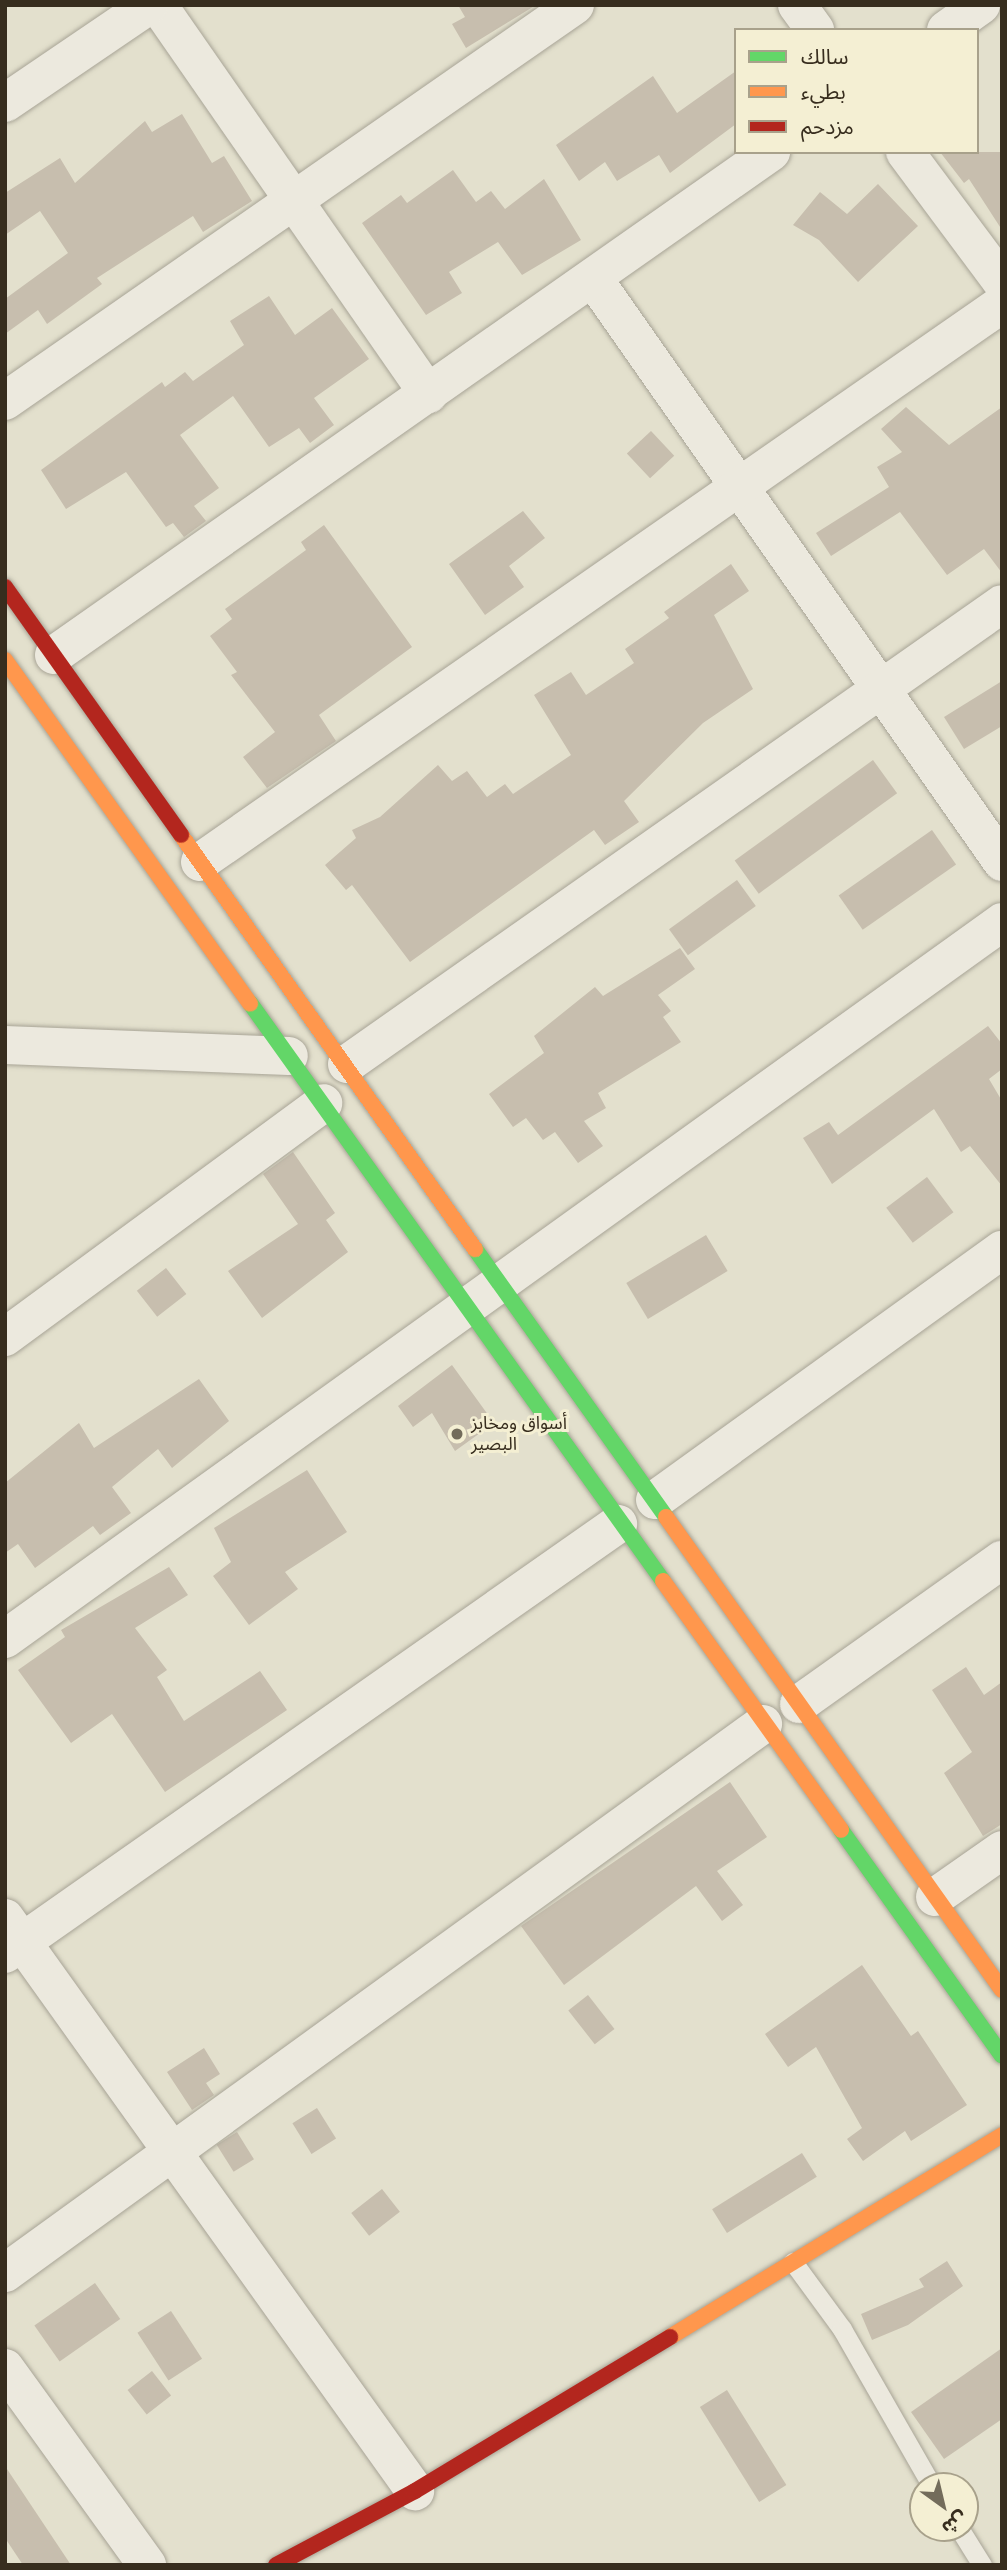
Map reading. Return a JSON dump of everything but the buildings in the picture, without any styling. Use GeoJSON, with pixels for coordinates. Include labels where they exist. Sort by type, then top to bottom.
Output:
{"type":"FeatureCollection","features":[{"type":"Feature","properties":{"kind":"main road"},"geometry":{"type":"LineString","coordinates":[[5,587],[502,1282],[1002,1990]]}},
{"type":"Feature","properties":{"kind":"main road"},"geometry":{"type":"LineString","coordinates":[[5,660],[323,1103],[618,1524],[1002,2056]]}},
{"type":"Feature","properties":{"kind":"main road"},"geometry":{"type":"LineString","coordinates":[[276,2565],[415,2491],[1002,2136]]}},
{"type":"Feature","properties":{"kind":"street"},"geometry":{"type":"LineString","coordinates":[[5,103],[149,5]]}},
{"type":"Feature","properties":{"kind":"street"},"geometry":{"type":"LineString","coordinates":[[158,5],[291,202],[428,394]]}},
{"type":"Feature","properties":{"kind":"street"},"geometry":{"type":"LineString","coordinates":[[5,401],[575,5]]}},
{"type":"Feature","properties":{"kind":"street"},"geometry":{"type":"LineString","coordinates":[[797,5],[814,28]]}},
{"type":"Feature","properties":{"kind":"street"},"geometry":{"type":"LineString","coordinates":[[949,28],[981,5]]}},
{"type":"Feature","properties":{"kind":"street"},"geometry":{"type":"LineString","coordinates":[[54,655],[768,154]]}},
{"type":"Feature","properties":{"kind":"street"},"geometry":{"type":"LineString","coordinates":[[906,154],[1002,282]]}},
{"type":"Feature","properties":{"kind":"street"},"geometry":{"type":"LineString","coordinates":[[593,278],[742,486],[1002,862]]}},
{"type":"Feature","properties":{"kind":"street"},"geometry":{"type":"LineString","coordinates":[[200,862],[1002,304]]}},
{"type":"Feature","properties":{"kind":"street"},"geometry":{"type":"LineString","coordinates":[[346,1064],[1002,604]]}},
{"type":"Feature","properties":{"kind":"street"},"geometry":{"type":"LineString","coordinates":[[5,1639],[1002,922]]}},
{"type":"Feature","properties":{"kind":"street"},"geometry":{"type":"LineString","coordinates":[[5,1045],[289,1056]]}},
{"type":"Feature","properties":{"kind":"street"},"geometry":{"type":"LineString","coordinates":[[5,1337],[323,1103]]}},
{"type":"Feature","properties":{"kind":"street"},"geometry":{"type":"LineString","coordinates":[[655,1500],[1002,1250]]}},
{"type":"Feature","properties":{"kind":"street"},"geometry":{"type":"LineString","coordinates":[[415,2491],[172,2153],[11,1938],[618,1524]]}},
{"type":"Feature","properties":{"kind":"street"},"geometry":{"type":"LineString","coordinates":[[799,1704],[1002,1560]]}},
{"type":"Feature","properties":{"kind":"street"},"geometry":{"type":"LineString","coordinates":[[5,2273],[763,1724]]}},
{"type":"Feature","properties":{"kind":"street"},"geometry":{"type":"LineString","coordinates":[[935,1897],[1002,1850]]}},
{"type":"Feature","properties":{"kind":"street"},"geometry":{"type":"LineString","coordinates":[[5,2368],[148,2565]]}},
{"type":"Feature","properties":{"kind":"lane"},"geometry":{"type":"LineString","coordinates":[[793,2262],[842,2329],[924,2472]]}},
{"type":"Feature","properties":{"kind":"lane"},"geometry":{"type":"LineString","coordinates":[[968,2542],[982,2565]]}},
{"type":"Feature","properties":{"kind":"traffic: fast"},"geometry":{"type":"LineString","coordinates":[[250,1003],[663,1581]]}},
{"type":"Feature","properties":{"kind":"traffic: fast"},"geometry":{"type":"LineString","coordinates":[[475,1249],[666,1517]]}},
{"type":"Feature","properties":{"kind":"traffic: fast"},"geometry":{"type":"LineString","coordinates":[[841,1830],[1002,2056]]}},
{"type":"Feature","properties":{"kind":"traffic: slow"},"geometry":{"type":"LineString","coordinates":[[5,660],[250,1003]]}},
{"type":"Feature","properties":{"kind":"traffic: slow"},"geometry":{"type":"LineString","coordinates":[[181,835],[475,1249]]}},
{"type":"Feature","properties":{"kind":"traffic: slow"},"geometry":{"type":"LineString","coordinates":[[666,1517],[1002,1990]]}},
{"type":"Feature","properties":{"kind":"traffic: slow"},"geometry":{"type":"LineString","coordinates":[[663,1581],[841,1830]]}},
{"type":"Feature","properties":{"kind":"traffic: slow"},"geometry":{"type":"LineString","coordinates":[[670,2337],[1002,2135]]}},
{"type":"Feature","properties":{"kind":"traffic: jam"},"geometry":{"type":"LineString","coordinates":[[5,587],[181,835]]}},
{"type":"Feature","properties":{"kind":"traffic: jam"},"geometry":{"type":"LineString","coordinates":[[276,2565],[415,2491],[670,2337]]}},
{"type":"Feature","properties":{"kind":"place","name":"أسواق ومخابز البصير"},"geometry":{"type":"Point","coordinates":[457,1434]}}]}
